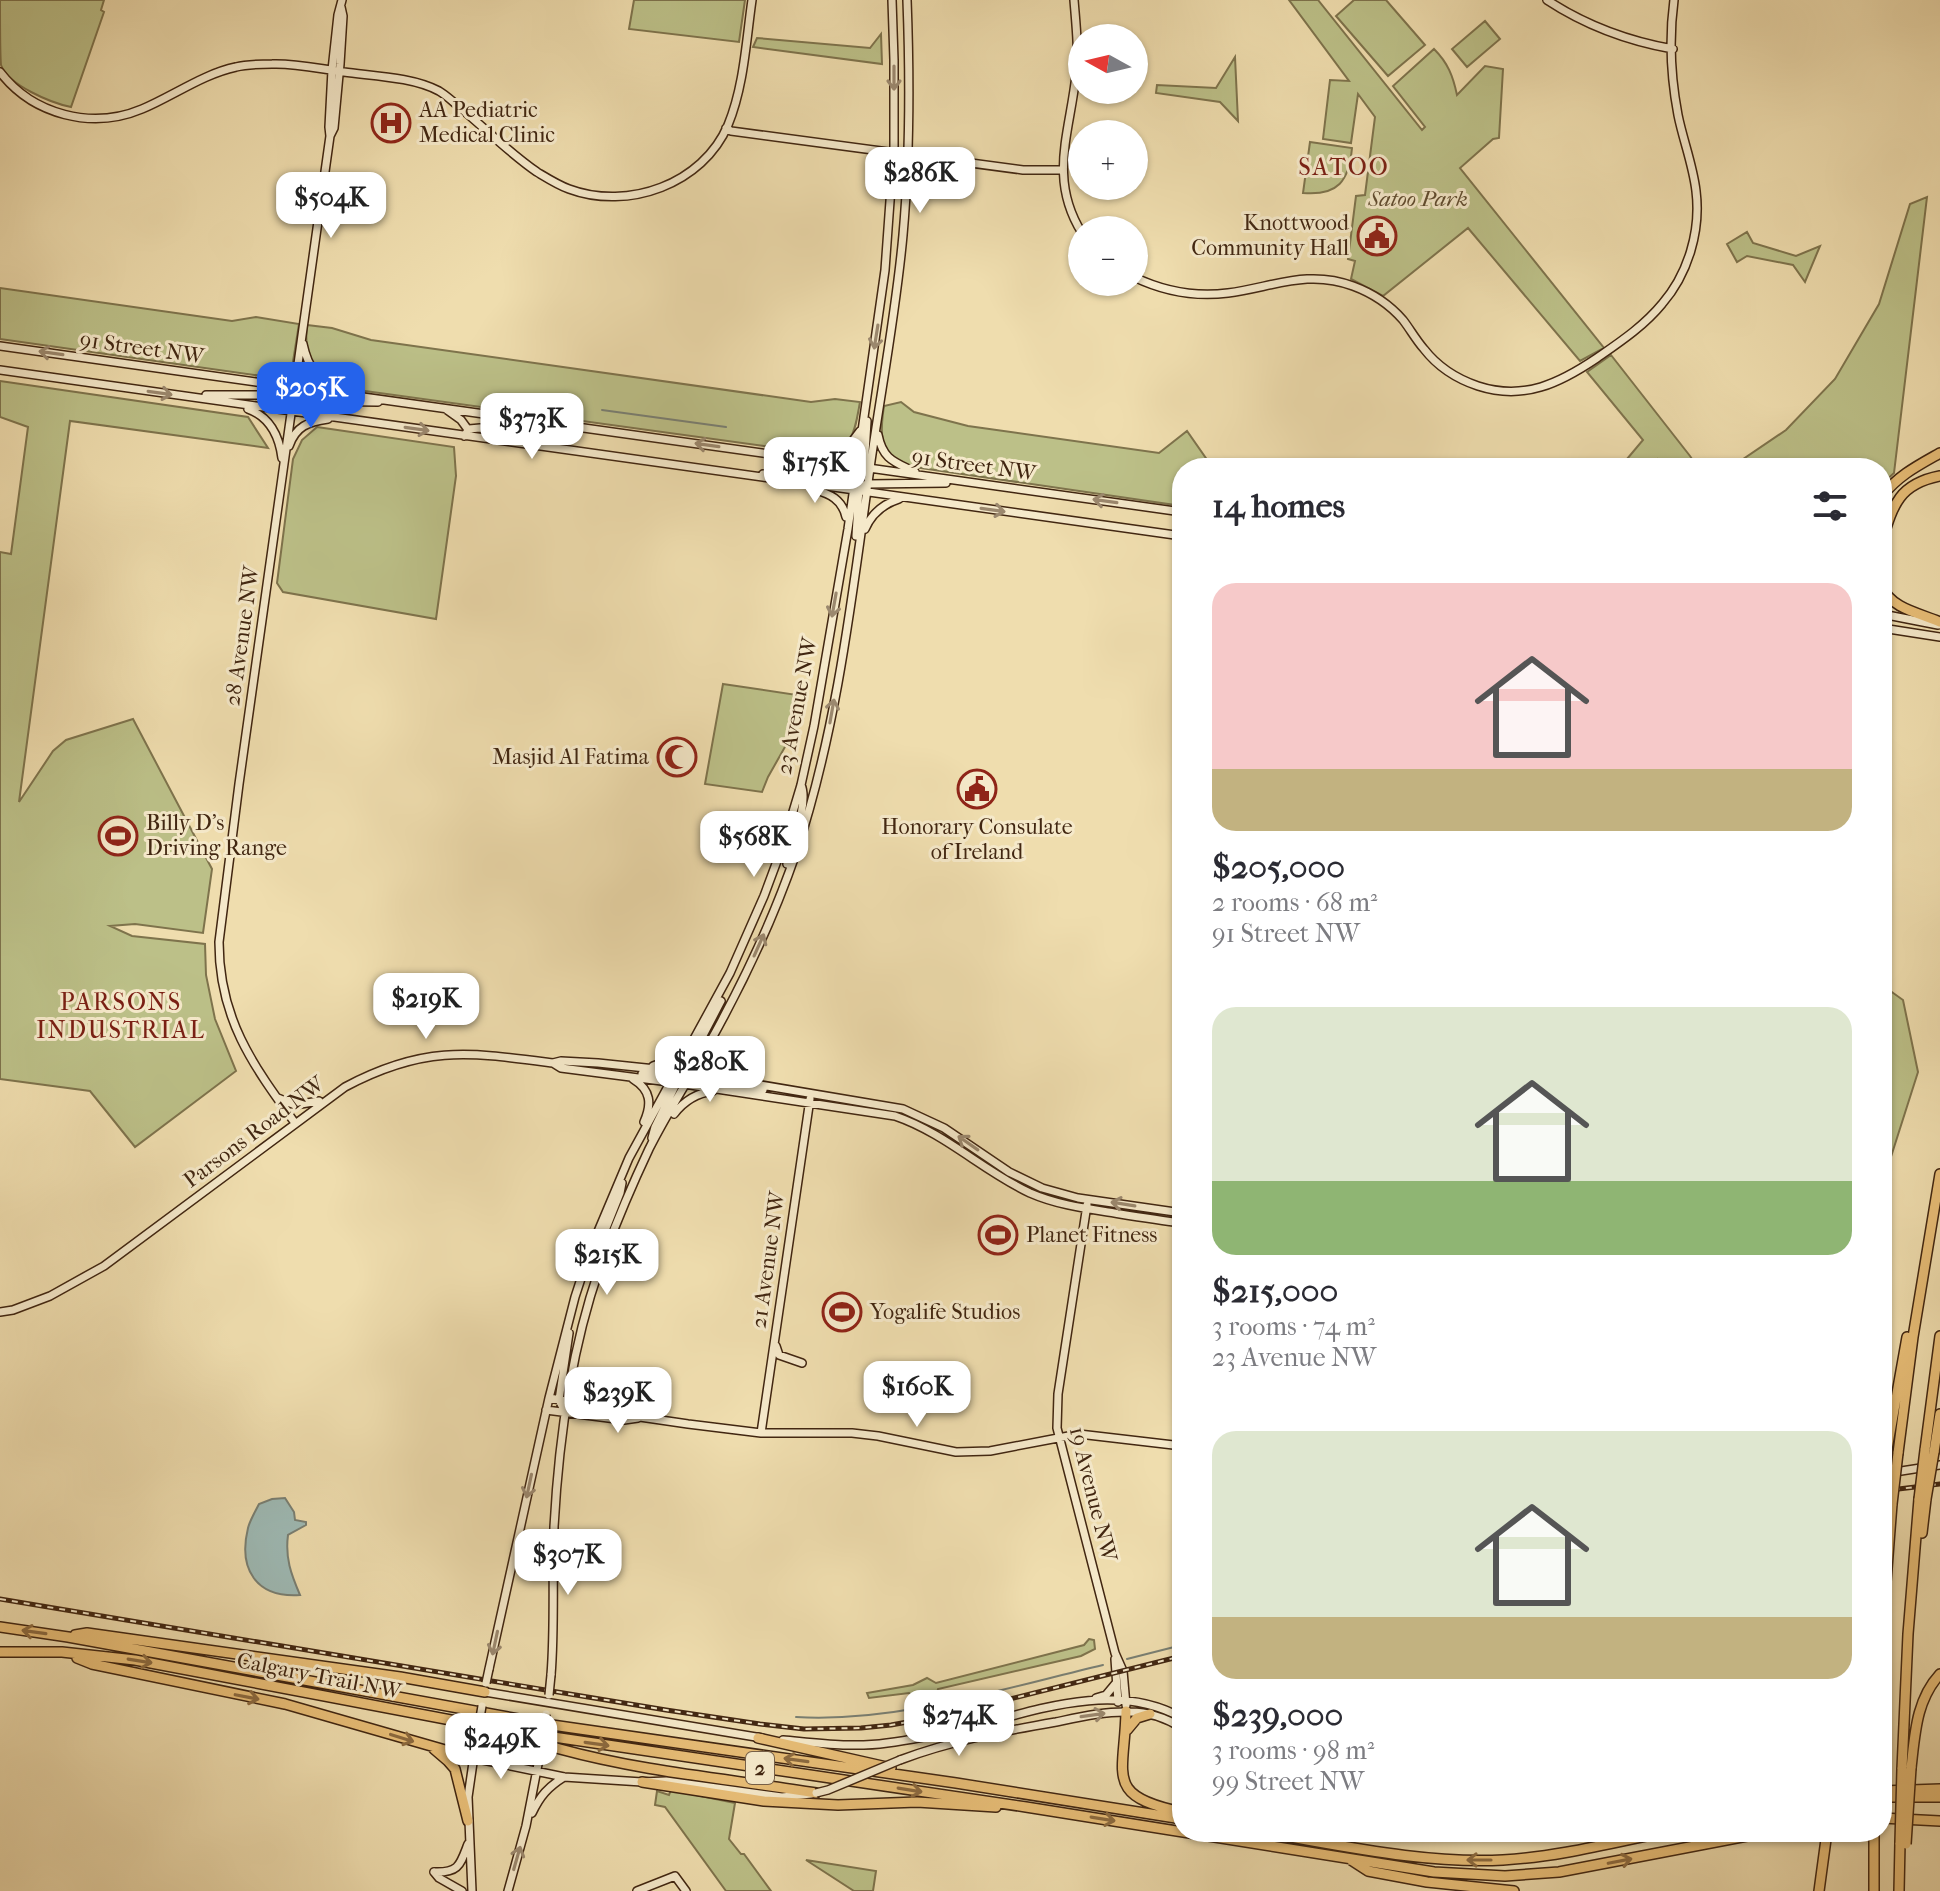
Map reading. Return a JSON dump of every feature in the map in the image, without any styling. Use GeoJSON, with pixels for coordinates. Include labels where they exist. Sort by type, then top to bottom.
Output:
{"type":"FeatureCollection","features":[{"type":"Feature","properties":{"kind":"highway"},"geometry":{"type":"LineString","coordinates":[[1892,484],[1904,473],[1940,453]]}},
{"type":"Feature","properties":{"kind":"highway"},"geometry":{"type":"LineString","coordinates":[[1892,512],[1896,501],[1918,483],[1940,476]]}},
{"type":"Feature","properties":{"kind":"highway"},"geometry":{"type":"LineString","coordinates":[[1892,601],[1940,624]]}},
{"type":"Feature","properties":{"kind":"highway"},"geometry":{"type":"LineString","coordinates":[[1892,1504],[1913,1337],[1940,1174]]}},
{"type":"Feature","properties":{"kind":"highway"},"geometry":{"type":"LineString","coordinates":[[1892,1421],[1911,1314],[1926,1259]]}},
{"type":"Feature","properties":{"kind":"highway"},"geometry":{"type":"LineString","coordinates":[[1902,1891],[1910,1599],[1940,1336]]}},
{"type":"Feature","properties":{"kind":"highway"},"geometry":{"type":"LineString","coordinates":[[1929,1451],[1940,1414]]}},
{"type":"Feature","properties":{"kind":"highway","name":"2"},"geometry":{"type":"LineString","coordinates":[[0,1627],[543,1724],[1172,1817]]}},
{"type":"Feature","properties":{"kind":"highway"},"geometry":{"type":"LineString","coordinates":[[68,1637],[87,1633],[485,1687]]}},
{"type":"Feature","properties":{"kind":"highway","name":"Calgary Trail NW"},"geometry":{"type":"LineString","coordinates":[[0,1652],[62,1652],[148,1662],[493,1728],[1172,1830]]}},
{"type":"Feature","properties":{"kind":"highway"},"geometry":{"type":"LineString","coordinates":[[62,1652],[92,1664],[285,1704],[473,1758]]}},
{"type":"Feature","properties":{"kind":"highway"},"geometry":{"type":"LineString","coordinates":[[1906,1768],[1924,1698],[1940,1674]]}},
{"type":"Feature","properties":{"kind":"highway"},"geometry":{"type":"LineString","coordinates":[[1122,1707],[1126,1733],[1121,1769],[1123,1780],[1135,1796],[1152,1805],[1172,1810]]}},
{"type":"Feature","properties":{"kind":"highway"},"geometry":{"type":"LineString","coordinates":[[1126,1733],[1134,1720],[1150,1714]]}},
{"type":"Feature","properties":{"kind":"highway"},"geometry":{"type":"LineString","coordinates":[[493,1728],[521,1741],[602,1759],[682,1775],[816,1793]]}},
{"type":"Feature","properties":{"kind":"highway"},"geometry":{"type":"LineString","coordinates":[[758,1738],[956,1783]]}},
{"type":"Feature","properties":{"kind":"highway"},"geometry":{"type":"LineString","coordinates":[[431,1747],[455,1769],[468,1821]]}},
{"type":"Feature","properties":{"kind":"highway"},"geometry":{"type":"LineString","coordinates":[[642,1782],[764,1801],[838,1805],[917,1802],[1026,1807]]}},
{"type":"Feature","properties":{"kind":"highway"},"geometry":{"type":"LineString","coordinates":[[1892,1791],[1940,1789]]}},
{"type":"Feature","properties":{"kind":"highway"},"geometry":{"type":"LineString","coordinates":[[1892,1797],[1940,1797]]}},
{"type":"Feature","properties":{"kind":"highway"},"geometry":{"type":"LineString","coordinates":[[1892,1819],[1940,1821]]}},
{"type":"Feature","properties":{"kind":"highway","name":"Calgary Trail NW"},"geometry":{"type":"LineString","coordinates":[[1248,1842],[1470,1876],[1559,1872],[1716,1842]]}},
{"type":"Feature","properties":{"kind":"highway"},"geometry":{"type":"LineString","coordinates":[[1324,1842],[1449,1860],[1503,1860],[1614,1842]]}},
{"type":"Feature","properties":{"kind":"highway"},"geometry":{"type":"LineString","coordinates":[[1557,1853],[1587,1842]]}},
{"type":"Feature","properties":{"kind":"highway"},"geometry":{"type":"LineString","coordinates":[[1819,1891],[1825,1842]]}},
{"type":"Feature","properties":{"kind":"highway"},"geometry":{"type":"LineString","coordinates":[[1874,1842],[1874,1891]]}},
{"type":"Feature","properties":{"kind":"highway"},"geometry":{"type":"LineString","coordinates":[[1349,1858],[1368,1871],[1441,1884],[1514,1891]]}},
{"type":"Feature","properties":{"kind":"main road"},"geometry":{"type":"LineString","coordinates":[[2,75],[43,107],[62,115],[85,118],[109,118],[139,110],[234,67],[280,63],[396,79],[440,92],[537,171],[568,189],[623,197],[667,185],[685,175],[713,149],[726,128],[737,100],[752,0]]}},
{"type":"Feature","properties":{"kind":"main road","name":"23 Avenue NW"},"geometry":{"type":"LineString","coordinates":[[472,1891],[468,1787],[485,1687],[546,1410],[575,1297],[591,1248],[628,1161],[681,1078],[714,1036],[753,960],[783,889],[813,796],[829,733],[860,542],[862,429],[885,270],[893,152],[892,0]]}},
{"type":"Feature","properties":{"kind":"main road","name":"23 Avenue NW"},"geometry":{"type":"LineString","coordinates":[[861,471],[877,427],[899,272],[909,154],[907,0]]}},
{"type":"Feature","properties":{"kind":"main road"},"geometry":{"type":"LineString","coordinates":[[1073,216],[1067,202],[1062,170],[1077,73],[1074,0]]}},
{"type":"Feature","properties":{"kind":"main road"},"geometry":{"type":"LineString","coordinates":[[1547,0],[1606,31],[1673,49]]}},
{"type":"Feature","properties":{"kind":"main road"},"geometry":{"type":"LineString","coordinates":[[1148,282],[1170,290],[1203,294],[1227,293],[1299,279],[1345,283],[1389,307],[1403,320],[1424,350],[1443,368],[1469,383],[1496,390],[1528,390],[1554,383],[1589,363],[1633,331],[1662,304],[1676,285],[1690,252],[1695,229],[1696,191],[1674,86],[1674,0]]}},
{"type":"Feature","properties":{"kind":"main road","name":"28 Avenue NW"},"geometry":{"type":"LineString","coordinates":[[295,1123],[252,1064],[234,1026],[223,988],[219,949],[283,468],[330,136],[334,128],[336,71],[343,16],[341,3]]}},
{"type":"Feature","properties":{"kind":"main road"},"geometry":{"type":"LineString","coordinates":[[726,128],[1023,170],[1062,170]]}},
{"type":"Feature","properties":{"kind":"main road"},"geometry":{"type":"LineString","coordinates":[[302,339],[314,374],[335,387],[363,395]]}},
{"type":"Feature","properties":{"kind":"main road","name":"91 Street NW"},"geometry":{"type":"LineString","coordinates":[[0,346],[363,395],[812,461],[861,471],[921,475],[1172,511]]}},
{"type":"Feature","properties":{"kind":"main road"},"geometry":{"type":"LineString","coordinates":[[852,590],[871,367]]}},
{"type":"Feature","properties":{"kind":"main road","name":"91 Street NW"},"geometry":{"type":"LineString","coordinates":[[0,370],[734,474],[862,488],[916,499],[1172,535]]}},
{"type":"Feature","properties":{"kind":"main road"},"geometry":{"type":"LineString","coordinates":[[192,397],[285,395],[295,387]]}},
{"type":"Feature","properties":{"kind":"main road"},"geometry":{"type":"LineString","coordinates":[[291,412],[302,401],[396,401]]}},
{"type":"Feature","properties":{"kind":"main road"},"geometry":{"type":"LineString","coordinates":[[236,404],[269,421],[281,450],[283,468]]}},
{"type":"Feature","properties":{"kind":"main road"},"geometry":{"type":"LineString","coordinates":[[420,404],[453,413],[467,434],[480,428],[596,431]]}},
{"type":"Feature","properties":{"kind":"main road"},"geometry":{"type":"LineString","coordinates":[[283,468],[298,429],[309,422],[336,418]]}},
{"type":"Feature","properties":{"kind":"main road"},"geometry":{"type":"LineString","coordinates":[[877,427],[885,455],[896,464],[921,475]]}},
{"type":"Feature","properties":{"kind":"main road"},"geometry":{"type":"LineString","coordinates":[[812,461],[842,453],[862,429]]}},
{"type":"Feature","properties":{"kind":"main road"},"geometry":{"type":"LineString","coordinates":[[734,474],[845,478],[861,471]]}},
{"type":"Feature","properties":{"kind":"main road"},"geometry":{"type":"LineString","coordinates":[[788,481],[830,494],[843,506],[848,529]]}},
{"type":"Feature","properties":{"kind":"main road"},"geometry":{"type":"LineString","coordinates":[[862,488],[984,484]]}},
{"type":"Feature","properties":{"kind":"main road","name":"23 Avenue NW"},"geometry":{"type":"LineString","coordinates":[[730,973],[764,896],[801,785],[848,529],[862,488]]}},
{"type":"Feature","properties":{"kind":"main road"},"geometry":{"type":"LineString","coordinates":[[860,542],[868,522],[883,505],[897,499],[916,499]]}},
{"type":"Feature","properties":{"kind":"main road"},"geometry":{"type":"LineString","coordinates":[[1892,616],[1940,624]]}},
{"type":"Feature","properties":{"kind":"main road"},"geometry":{"type":"LineString","coordinates":[[1892,630],[1940,637]]}},
{"type":"Feature","properties":{"kind":"main road"},"geometry":{"type":"LineString","coordinates":[[783,889],[803,802],[801,785]]}},
{"type":"Feature","properties":{"kind":"main road"},"geometry":{"type":"LineString","coordinates":[[623,1066],[654,1066],[677,1056],[693,1037],[730,973]]}},
{"type":"Feature","properties":{"kind":"main road"},"geometry":{"type":"LineString","coordinates":[[649,1150],[655,1127],[720,1003],[730,973]]}},
{"type":"Feature","properties":{"kind":"main road"},"geometry":{"type":"LineString","coordinates":[[714,1036],[711,1051],[715,1062],[721,1070],[746,1082]]}},
{"type":"Feature","properties":{"kind":"main road","name":"Parsons Road NW"},"geometry":{"type":"LineString","coordinates":[[0,1312],[50,1296],[104,1266],[329,1097],[374,1071],[427,1056],[471,1054],[553,1063],[623,1066],[739,1093],[878,1113],[913,1122],[1004,1180],[1031,1193],[1086,1208],[1172,1221]]}},
{"type":"Feature","properties":{"kind":"main road","name":"Parsons Road NW"},"geometry":{"type":"LineString","coordinates":[[553,1063],[561,1068],[615,1075],[746,1082],[903,1109],[944,1128],[1009,1172],[1052,1192],[1172,1212]]}},
{"type":"Feature","properties":{"kind":"main road"},"geometry":{"type":"LineString","coordinates":[[601,1073],[617,1071],[764,1090],[782,1088]]}},
{"type":"Feature","properties":{"kind":"main road"},"geometry":{"type":"LineString","coordinates":[[603,1258],[598,1254],[598,1248],[647,1116],[649,1098],[639,1082],[615,1075]]}},
{"type":"Feature","properties":{"kind":"main road","name":"23 Avenue NW"},"geometry":{"type":"LineString","coordinates":[[508,1891],[537,1772],[551,1675],[554,1529],[565,1412],[563,1400],[603,1258],[681,1078]]}},
{"type":"Feature","properties":{"kind":"main road"},"geometry":{"type":"LineString","coordinates":[[657,1135],[680,1106],[692,1097],[711,1091],[739,1093]]}},
{"type":"Feature","properties":{"kind":"main road","name":"21 Avenue NW"},"geometry":{"type":"LineString","coordinates":[[761,1433],[811,1093]]}},
{"type":"Feature","properties":{"kind":"main road"},"geometry":{"type":"LineString","coordinates":[[274,1095],[287,1103],[299,1105],[329,1097]]}},
{"type":"Feature","properties":{"kind":"main road","name":"19 Avenue NW"},"geometry":{"type":"LineString","coordinates":[[1087,1199],[1059,1384],[1059,1437],[1115,1653],[1123,1671],[1122,1707]]}},
{"type":"Feature","properties":{"kind":"main road"},"geometry":{"type":"LineString","coordinates":[[563,1400],[575,1297]]}},
{"type":"Feature","properties":{"kind":"main road"},"geometry":{"type":"LineString","coordinates":[[776,1327],[777,1352],[802,1363]]}},
{"type":"Feature","properties":{"kind":"main road"},"geometry":{"type":"LineString","coordinates":[[549,1398],[626,1411],[640,1417],[761,1433],[852,1433],[968,1453],[1007,1449],[1079,1434],[1172,1445]]}},
{"type":"Feature","properties":{"kind":"main road"},"geometry":{"type":"LineString","coordinates":[[546,1410],[624,1420],[640,1417]]}},
{"type":"Feature","properties":{"kind":"main road"},"geometry":{"type":"LineString","coordinates":[[1892,1472],[1940,1465]]}},
{"type":"Feature","properties":{"kind":"main road","name":"19 Avenue NW"},"geometry":{"type":"LineString","coordinates":[[1115,1653],[1116,1683],[1122,1707]]}},
{"type":"Feature","properties":{"kind":"main road"},"geometry":{"type":"LineString","coordinates":[[485,1687],[758,1738],[826,1744],[885,1744],[1040,1708],[1090,1700],[1106,1695],[1116,1683]]}},
{"type":"Feature","properties":{"kind":"main road"},"geometry":{"type":"LineString","coordinates":[[1090,1700],[1150,1714],[1172,1723]]}},
{"type":"Feature","properties":{"kind":"main road"},"geometry":{"type":"LineString","coordinates":[[473,1758],[564,1777],[666,1781],[782,1797],[828,1790],[900,1760],[985,1735],[1122,1707],[1157,1708],[1172,1714]]}},
{"type":"Feature","properties":{"kind":"main road"},"geometry":{"type":"LineString","coordinates":[[526,1826],[544,1792],[564,1777]]}},
{"type":"Feature","properties":{"kind":"main road"},"geometry":{"type":"LineString","coordinates":[[462,1891],[434,1872],[450,1871],[458,1866],[469,1842]]}},
{"type":"Feature","properties":{"kind":"main road"},"geometry":{"type":"LineString","coordinates":[[637,1891],[675,1876],[686,1891]]}},
{"type":"Feature","properties":{"kind":"green space"},"geometry":{"type":"Polygon","coordinates":[[[0,0],[104,0],[101,10],[104,12],[71,107],[31,92],[5,72],[1,65],[0,0]]]}},
{"type":"Feature","properties":{"kind":"green space"},"geometry":{"type":"Polygon","coordinates":[[[634,0],[745,0],[739,42],[629,29],[634,0]]]}},
{"type":"Feature","properties":{"kind":"green space","name":"Satoo Park"},"geometry":{"type":"Polygon","coordinates":[[[1289,0],[1318,0],[1422,130],[1425,127],[1393,86],[1434,49],[1449,70],[1457,95],[1485,66],[1503,69],[1499,138],[1493,139],[1460,168],[1604,348],[1580,361],[1468,228],[1383,296],[1351,279],[1355,261],[1348,259],[1356,196],[1365,195],[1375,117],[1358,94],[1351,143],[1323,139],[1330,80],[1349,81],[1289,0]]]}},
{"type":"Feature","properties":{"kind":"green space"},"geometry":{"type":"Polygon","coordinates":[[[1354,0],[1386,0],[1425,45],[1388,76],[1336,16],[1354,0]]]}},
{"type":"Feature","properties":{"kind":"green space"},"geometry":{"type":"Polygon","coordinates":[[[1485,21],[1500,39],[1467,67],[1452,49],[1485,21]]]}},
{"type":"Feature","properties":{"kind":"green space"},"geometry":{"type":"Polygon","coordinates":[[[881,34],[882,64],[753,47],[757,38],[870,48],[881,34]]]}},
{"type":"Feature","properties":{"kind":"green space"},"geometry":{"type":"Polygon","coordinates":[[[1235,57],[1238,121],[1220,102],[1156,93],[1157,85],[1216,88],[1235,57]]]}},
{"type":"Feature","properties":{"kind":"green space"},"geometry":{"type":"Polygon","coordinates":[[[1310,142],[1352,148],[1344,178],[1333,189],[1303,193],[1310,142]]]}},
{"type":"Feature","properties":{"kind":"green space"},"geometry":{"type":"Polygon","coordinates":[[[1927,197],[1894,473],[1892,475],[1892,458],[1745,458],[1786,430],[1835,379],[1879,304],[1910,204],[1927,197]]]}},
{"type":"Feature","properties":{"kind":"green space"},"geometry":{"type":"Polygon","coordinates":[[[1747,232],[1753,243],[1796,256],[1820,246],[1805,282],[1793,265],[1747,256],[1737,262],[1727,244],[1747,232]]]}},
{"type":"Feature","properties":{"kind":"green space"},"geometry":{"type":"Polygon","coordinates":[[[0,288],[232,321],[256,317],[299,324],[292,368],[283,376],[275,377],[0,339],[0,288]]]}},
{"type":"Feature","properties":{"kind":"green space"},"geometry":{"type":"Polygon","coordinates":[[[307,325],[332,328],[371,340],[811,402],[835,399],[860,402],[854,430],[847,443],[833,452],[822,454],[365,391],[338,384],[318,373],[308,354],[307,325]]]}},
{"type":"Feature","properties":{"kind":"green space"},"geometry":{"type":"Polygon","coordinates":[[[1611,355],[1691,458],[1628,458],[1643,440],[1587,372],[1611,355]]]}},
{"type":"Feature","properties":{"kind":"green space"},"geometry":{"type":"Polygon","coordinates":[[[0,381],[248,417],[268,448],[70,421],[19,802],[53,751],[66,740],[133,719],[212,869],[203,933],[135,924],[110,926],[132,936],[205,944],[206,975],[215,1019],[236,1071],[135,1147],[90,1091],[0,1079],[0,552],[11,554],[28,427],[0,417],[0,381]]]}},
{"type":"Feature","properties":{"kind":"green space"},"geometry":{"type":"Polygon","coordinates":[[[901,402],[914,412],[968,426],[1159,453],[1187,431],[1206,458],[1172,458],[1172,505],[914,467],[894,458],[884,445],[884,406],[901,402]]]}},
{"type":"Feature","properties":{"kind":"green space"},"geometry":{"type":"Polygon","coordinates":[[[317,427],[454,447],[456,476],[436,619],[283,592],[277,583],[293,459],[302,440],[317,427]]]}},
{"type":"Feature","properties":{"kind":"green space"},"geometry":{"type":"Polygon","coordinates":[[[723,684],[797,695],[790,738],[762,792],[705,784],[723,684]]]}},
{"type":"Feature","properties":{"kind":"green space"},"geometry":{"type":"Polygon","coordinates":[[[1892,992],[1903,1000],[1918,1072],[1892,1154],[1892,992]]]}},
{"type":"Feature","properties":{"kind":"green space"},"geometry":{"type":"Polygon","coordinates":[[[1089,1639],[1094,1640],[1095,1649],[1081,1656],[938,1689],[935,1704],[923,1706],[909,1693],[869,1698],[867,1693],[913,1685],[927,1678],[936,1683],[1084,1645],[1089,1639]]]}},
{"type":"Feature","properties":{"kind":"green space"},"geometry":{"type":"Polygon","coordinates":[[[671,1790],[735,1803],[729,1839],[771,1891],[726,1891],[665,1807],[655,1805],[657,1791],[669,1795],[671,1790]]]}},
{"type":"Feature","properties":{"kind":"green space"},"geometry":{"type":"Polygon","coordinates":[[[806,1860],[876,1871],[873,1891],[854,1891],[806,1860]]]}},
{"type":"Feature","properties":{"kind":"water"},"geometry":{"type":"Polygon","coordinates":[[[285,1498],[294,1512],[295,1520],[306,1522],[306,1525],[288,1535],[287,1543],[290,1566],[300,1595],[272,1592],[262,1586],[248,1568],[246,1556],[248,1528],[259,1504],[285,1498]]]}},
{"type":"Feature","properties":{"kind":"waterway"},"geometry":{"type":"LineString","coordinates":[[602,410],[726,427]]}},
{"type":"Feature","properties":{"kind":"waterway"},"geometry":{"type":"LineString","coordinates":[[1127,1659],[1172,1648]]}},
{"type":"Feature","properties":{"kind":"waterway"},"geometry":{"type":"LineString","coordinates":[[796,1717],[872,1715],[911,1709],[1103,1665]]}},
{"type":"Feature","properties":{"kind":"railway"},"geometry":{"type":"LineString","coordinates":[[1892,1490],[1940,1484]]}},
{"type":"Feature","properties":{"kind":"railway"},"geometry":{"type":"LineString","coordinates":[[0,1599],[666,1710],[804,1729],[861,1728],[946,1715],[1172,1658]]}},
{"type":"Feature","properties":{"kind":"place","name":"AA Pediatric Medical Clinic"},"geometry":{"type":"Point","coordinates":[391,123]}},
{"type":"Feature","properties":{"kind":"place","name":"Knottwood Community Hall"},"geometry":{"type":"Point","coordinates":[1377,236]}},
{"type":"Feature","properties":{"kind":"place","name":"Masjid Al Fatima"},"geometry":{"type":"Point","coordinates":[677,757]}},
{"type":"Feature","properties":{"kind":"place","name":"Honorary Consulate of Ireland"},"geometry":{"type":"Point","coordinates":[977,789]}},
{"type":"Feature","properties":{"kind":"place","name":"Billy D's Driving Range"},"geometry":{"type":"Point","coordinates":[118,836]}},
{"type":"Feature","properties":{"kind":"place","name":"Planet Fitness"},"geometry":{"type":"Point","coordinates":[998,1235]}},
{"type":"Feature","properties":{"kind":"place","name":"Yogalife Studios"},"geometry":{"type":"Point","coordinates":[842,1312]}},
{"type":"Feature","properties":{"kind":"district","name":"SATOO"},"geometry":{"type":"Point","coordinates":[1344,167]}},
{"type":"Feature","properties":{"kind":"district","name":"PARSONS INDUSTRIAL"},"geometry":{"type":"Point","coordinates":[121,1016]}}]}
